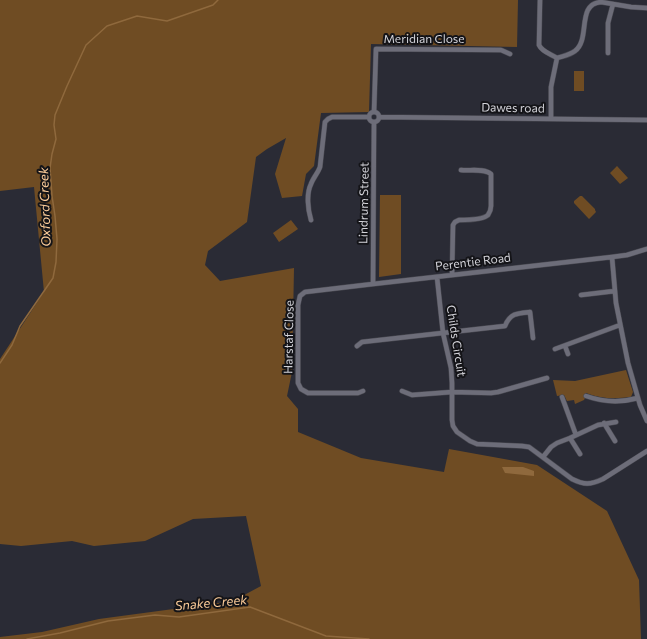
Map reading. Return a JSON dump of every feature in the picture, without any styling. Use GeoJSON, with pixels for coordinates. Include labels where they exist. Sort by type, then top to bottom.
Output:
{"type":"FeatureCollection","features":[{"type":"Feature","properties":{"kind":"street"},"geometry":{"type":"LineString","coordinates":[[540,0],[539,45],[540,48],[557,58],[574,52],[581,44],[587,11],[590,6],[597,2],[647,8]]}},
{"type":"Feature","properties":{"kind":"street"},"geometry":{"type":"LineString","coordinates":[[608,53],[608,23],[613,4]]}},
{"type":"Feature","properties":{"kind":"street","name":"Meridian Close"},"geometry":{"type":"LineString","coordinates":[[374,112],[376,49],[501,50],[510,54]]}},
{"type":"Feature","properties":{"kind":"street"},"geometry":{"type":"LineString","coordinates":[[551,118],[551,87],[557,58]]}},
{"type":"Feature","properties":{"kind":"street"},"geometry":{"type":"LineString","coordinates":[[374,112],[378,114],[379,117],[377,121],[374,122],[370,120],[369,117],[370,114],[374,112]]}},
{"type":"Feature","properties":{"kind":"street"},"geometry":{"type":"LineString","coordinates":[[311,220],[308,212],[309,192],[310,186],[320,167],[325,122],[332,117],[369,117]]}},
{"type":"Feature","properties":{"kind":"street","name":"Dawes road"},"geometry":{"type":"LineString","coordinates":[[379,117],[647,120]]}},
{"type":"Feature","properties":{"kind":"street","name":"Lindrum Street"},"geometry":{"type":"LineString","coordinates":[[373,284],[374,122]]}},
{"type":"Feature","properties":{"kind":"street"},"geometry":{"type":"LineString","coordinates":[[452,275],[453,225],[459,220],[484,218],[491,211],[490,174],[484,171],[461,170]]}},
{"type":"Feature","properties":{"kind":"street","name":"Perentie Road"},"geometry":{"type":"LineString","coordinates":[[301,294],[305,292],[436,276],[612,257],[627,255],[647,249]]}},
{"type":"Feature","properties":{"kind":"street"},"geometry":{"type":"LineString","coordinates":[[612,257],[614,290],[628,363],[638,398],[647,421]]}},
{"type":"Feature","properties":{"kind":"street","name":"Childs Circuit"},"geometry":{"type":"LineString","coordinates":[[436,276],[443,333],[451,368],[452,420],[453,426],[462,437],[477,444],[529,447],[572,479],[583,484],[595,483],[603,479],[647,451]]}},
{"type":"Feature","properties":{"kind":"street"},"geometry":{"type":"LineString","coordinates":[[581,295],[614,290]]}},
{"type":"Feature","properties":{"kind":"street","name":"Harstaf Close"},"geometry":{"type":"LineString","coordinates":[[301,294],[299,298],[298,315],[298,383],[300,390],[308,393],[358,393],[363,391]]}},
{"type":"Feature","properties":{"kind":"street"},"geometry":{"type":"LineString","coordinates":[[357,346],[362,342],[505,326],[507,320],[515,314],[530,312],[533,338]]}},
{"type":"Feature","properties":{"kind":"street"},"geometry":{"type":"LineString","coordinates":[[555,349],[620,325]]}},
{"type":"Feature","properties":{"kind":"street"},"geometry":{"type":"LineString","coordinates":[[565,346],[568,354]]}},
{"type":"Feature","properties":{"kind":"street"},"geometry":{"type":"LineString","coordinates":[[402,391],[412,394],[452,392],[491,393],[547,378]]}},
{"type":"Feature","properties":{"kind":"street"},"geometry":{"type":"LineString","coordinates":[[586,396],[603,401],[624,401],[638,398]]}},
{"type":"Feature","properties":{"kind":"street"},"geometry":{"type":"LineString","coordinates":[[562,397],[576,435]]}},
{"type":"Feature","properties":{"kind":"street"},"geometry":{"type":"LineString","coordinates":[[543,457],[551,447],[557,443],[598,425],[616,422]]}},
{"type":"Feature","properties":{"kind":"street"},"geometry":{"type":"LineString","coordinates":[[604,423],[615,441]]}},
{"type":"Feature","properties":{"kind":"street"},"geometry":{"type":"LineString","coordinates":[[570,438],[580,454]]}},
{"type":"Feature","properties":{"kind":"shaded area"},"geometry":{"type":"Polygon","coordinates":[[[0,0],[518,0],[517,47],[371,44],[369,112],[321,113],[314,166],[306,174],[302,196],[282,198],[275,174],[286,138],[256,157],[247,222],[208,251],[205,265],[220,281],[294,268],[292,372],[287,396],[298,409],[298,432],[361,458],[444,472],[449,449],[537,465],[607,511],[639,580],[641,639],[0,639],[0,637],[42,632],[99,619],[233,601],[261,586],[246,516],[193,519],[145,541],[94,546],[72,541],[21,546],[0,544],[0,359],[44,292],[34,187],[0,191],[0,0]]]}},
{"type":"Feature","properties":{"kind":"shaded area"},"geometry":{"type":"Polygon","coordinates":[[[574,71],[584,71],[584,91],[574,91],[574,71]]]}},
{"type":"Feature","properties":{"kind":"shaded area"},"geometry":{"type":"Polygon","coordinates":[[[617,166],[628,178],[620,184],[610,173],[617,166]]]}},
{"type":"Feature","properties":{"kind":"shaded area"},"geometry":{"type":"Polygon","coordinates":[[[380,195],[401,195],[401,274],[379,277],[380,195]]]}},
{"type":"Feature","properties":{"kind":"shaded area"},"geometry":{"type":"Polygon","coordinates":[[[582,196],[595,209],[596,212],[589,219],[574,203],[574,201],[582,196]]]}},
{"type":"Feature","properties":{"kind":"shaded area"},"geometry":{"type":"Polygon","coordinates":[[[291,220],[298,229],[279,242],[273,233],[291,220]]]}},
{"type":"Feature","properties":{"kind":"shaded area"},"geometry":{"type":"Polygon","coordinates":[[[626,370],[633,392],[631,397],[608,398],[586,393],[584,400],[575,404],[574,400],[567,401],[564,395],[557,396],[553,380],[575,381],[626,370]]]}},
{"type":"Feature","properties":{"kind":"shaded area"},"geometry":{"type":"Polygon","coordinates":[[[502,467],[523,467],[534,471],[534,476],[505,473],[502,467]]]}},
{"type":"Feature","properties":{"kind":"waterway","name":"Oxford Creek"},"geometry":{"type":"LineString","coordinates":[[0,363],[12,345],[20,326],[53,278],[56,262],[57,239],[50,168],[56,139],[54,125],[55,115],[86,45],[107,26],[137,16],[167,21],[213,5],[218,0]]}},
{"type":"Feature","properties":{"kind":"waterway","name":"Snake Creek"},"geometry":{"type":"LineString","coordinates":[[27,639],[60,633],[108,621],[155,615],[179,617],[250,607],[326,636],[369,639]]}}]}
